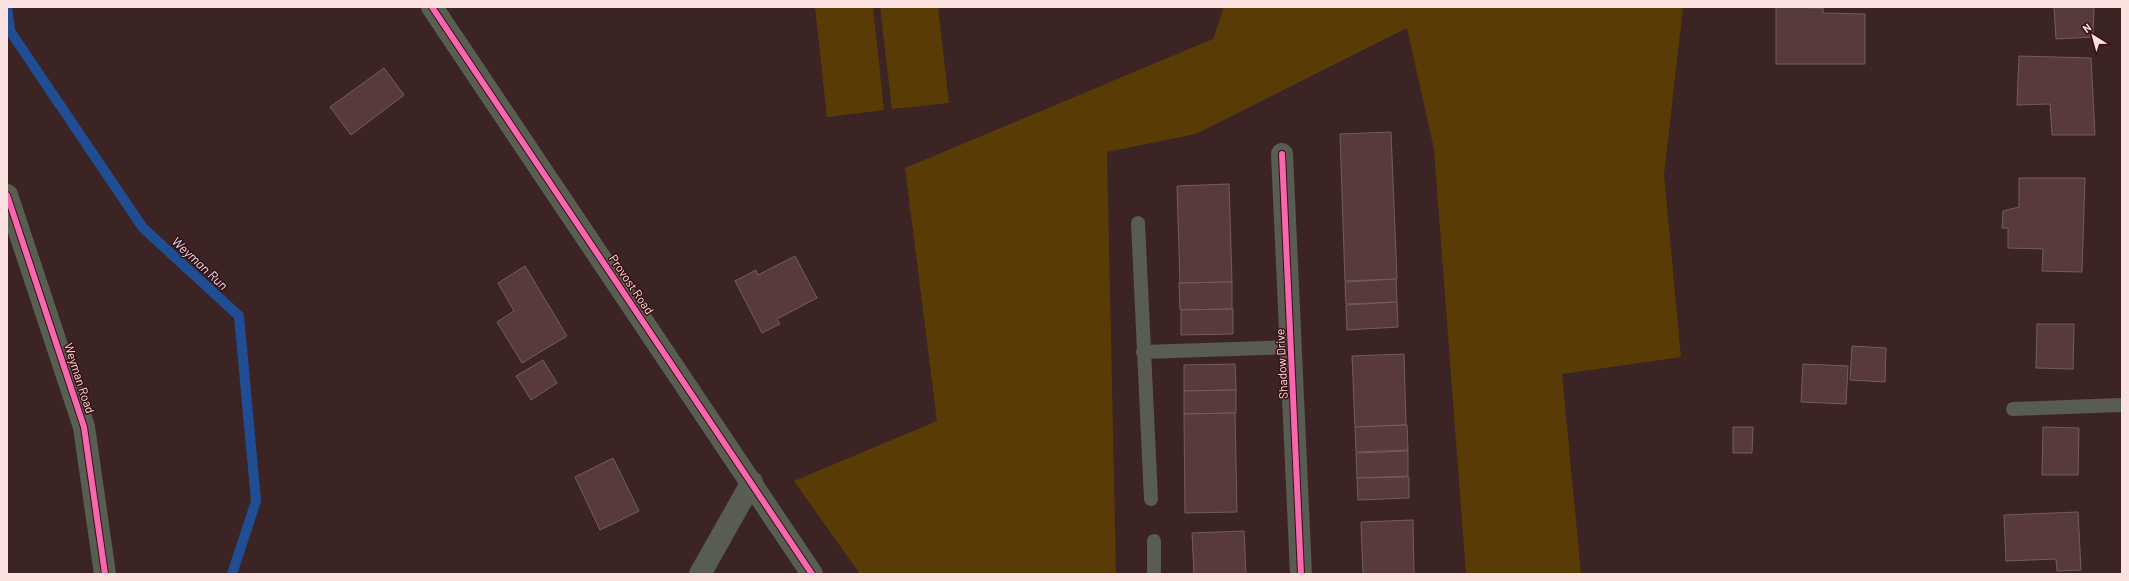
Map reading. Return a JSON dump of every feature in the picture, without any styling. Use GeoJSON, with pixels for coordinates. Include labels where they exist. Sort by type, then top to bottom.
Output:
{"type":"FeatureCollection","features":[{"type":"Feature","properties":{"kind":"street","name":"Provost Road"},"geometry":{"type":"LineString","coordinates":[[432,7],[752,482],[812,574]]}},
{"type":"Feature","properties":{"kind":"street","name":"Shadow Drive"},"geometry":{"type":"LineString","coordinates":[[1282,154],[1302,574]]}},
{"type":"Feature","properties":{"kind":"street","name":"Weyman Road"},"geometry":{"type":"LineString","coordinates":[[7,195],[84,427],[105,574]]}},
{"type":"Feature","properties":{"kind":"street"},"geometry":{"type":"LineString","coordinates":[[700,574],[752,482]]}},
{"type":"Feature","properties":{"kind":"lane"},"geometry":{"type":"LineString","coordinates":[[1138,223],[1151,499]]}},
{"type":"Feature","properties":{"kind":"lane"},"geometry":{"type":"LineString","coordinates":[[1143,352],[1291,346]]}},
{"type":"Feature","properties":{"kind":"lane"},"geometry":{"type":"LineString","coordinates":[[2013,409],[2122,404]]}},
{"type":"Feature","properties":{"kind":"lane"},"geometry":{"type":"LineString","coordinates":[[1154,541],[1154,574]]}},
{"type":"Feature","properties":{"kind":"shaded area"},"geometry":{"type":"Polygon","coordinates":[[[815,7],[873,7],[884,110],[827,117],[815,7]]]}},
{"type":"Feature","properties":{"kind":"shaded area"},"geometry":{"type":"Polygon","coordinates":[[[880,7],[938,7],[949,103],[892,109],[880,7]]]}},
{"type":"Feature","properties":{"kind":"shaded area"},"geometry":{"type":"Polygon","coordinates":[[[1224,7],[1683,7],[1664,175],[1681,357],[1562,374],[1581,574],[1466,574],[1434,149],[1407,28],[1196,134],[1107,152],[1116,574],[860,574],[794,481],[937,421],[905,168],[1213,39],[1224,7]]]}},
{"type":"Feature","properties":{"kind":"building"},"geometry":{"type":"Polygon","coordinates":[[[1776,7],[1823,8],[1823,13],[1865,14],[1865,64],[1776,64],[1776,7]]]}},
{"type":"Feature","properties":{"kind":"building"},"geometry":{"type":"Polygon","coordinates":[[[2054,7],[2094,7],[2093,37],[2056,39],[2054,7]]]}},
{"type":"Feature","properties":{"kind":"building"},"geometry":{"type":"Polygon","coordinates":[[[2019,56],[2091,58],[2095,135],[2052,135],[2050,104],[2017,105],[2019,56]]]}},
{"type":"Feature","properties":{"kind":"building"},"geometry":{"type":"Polygon","coordinates":[[[384,68],[404,95],[351,135],[330,107],[384,68]]]}},
{"type":"Feature","properties":{"kind":"building"},"geometry":{"type":"Polygon","coordinates":[[[1391,132],[1397,279],[1345,281],[1340,134],[1391,132]]]}},
{"type":"Feature","properties":{"kind":"building"},"geometry":{"type":"Polygon","coordinates":[[[2019,178],[2085,178],[2082,272],[2042,271],[2043,249],[2008,248],[2008,228],[2002,228],[2003,211],[2019,207],[2019,178]]]}},
{"type":"Feature","properties":{"kind":"building"},"geometry":{"type":"Polygon","coordinates":[[[1229,184],[1232,282],[1180,283],[1177,186],[1229,184]]]}},
{"type":"Feature","properties":{"kind":"building"},"geometry":{"type":"Polygon","coordinates":[[[795,256],[817,298],[777,319],[780,324],[762,333],[735,281],[756,270],[758,275],[795,256]]]}},
{"type":"Feature","properties":{"kind":"building"},"geometry":{"type":"Polygon","coordinates":[[[525,266],[567,336],[522,363],[497,322],[514,311],[498,283],[525,266]]]}},
{"type":"Feature","properties":{"kind":"building"},"geometry":{"type":"Polygon","coordinates":[[[1396,279],[1397,302],[1346,304],[1345,282],[1396,279]]]}},
{"type":"Feature","properties":{"kind":"building"},"geometry":{"type":"Polygon","coordinates":[[[1232,282],[1232,309],[1180,310],[1179,283],[1232,282]]]}},
{"type":"Feature","properties":{"kind":"building"},"geometry":{"type":"Polygon","coordinates":[[[1397,302],[1398,327],[1347,330],[1346,305],[1397,302]]]}},
{"type":"Feature","properties":{"kind":"building"},"geometry":{"type":"Polygon","coordinates":[[[1233,309],[1233,334],[1181,335],[1181,310],[1233,309]]]}},
{"type":"Feature","properties":{"kind":"building"},"geometry":{"type":"Polygon","coordinates":[[[2037,324],[2074,324],[2073,369],[2036,368],[2037,324]]]}},
{"type":"Feature","properties":{"kind":"building"},"geometry":{"type":"Polygon","coordinates":[[[1852,346],[1886,348],[1885,382],[1850,380],[1852,346]]]}},
{"type":"Feature","properties":{"kind":"building"},"geometry":{"type":"Polygon","coordinates":[[[1404,354],[1406,425],[1355,427],[1352,356],[1404,354]]]}},
{"type":"Feature","properties":{"kind":"building"},"geometry":{"type":"Polygon","coordinates":[[[543,360],[557,383],[531,400],[516,376],[543,360]]]}},
{"type":"Feature","properties":{"kind":"building"},"geometry":{"type":"Polygon","coordinates":[[[1235,364],[1236,390],[1184,391],[1184,365],[1235,364]]]}},
{"type":"Feature","properties":{"kind":"building"},"geometry":{"type":"Polygon","coordinates":[[[1803,364],[1848,366],[1846,404],[1801,402],[1803,364]]]}},
{"type":"Feature","properties":{"kind":"building"},"geometry":{"type":"Polygon","coordinates":[[[1236,390],[1236,413],[1184,414],[1184,391],[1236,390]]]}},
{"type":"Feature","properties":{"kind":"building"},"geometry":{"type":"Polygon","coordinates":[[[1235,413],[1237,512],[1185,513],[1184,414],[1235,413]]]}},
{"type":"Feature","properties":{"kind":"building"},"geometry":{"type":"Polygon","coordinates":[[[1407,425],[1408,450],[1356,452],[1355,427],[1407,425]]]}},
{"type":"Feature","properties":{"kind":"building"},"geometry":{"type":"Polygon","coordinates":[[[1733,427],[1753,427],[1752,453],[1733,453],[1733,427]]]}},
{"type":"Feature","properties":{"kind":"building"},"geometry":{"type":"Polygon","coordinates":[[[2043,427],[2079,428],[2078,475],[2042,475],[2043,427]]]}},
{"type":"Feature","properties":{"kind":"building"},"geometry":{"type":"Polygon","coordinates":[[[1408,451],[1408,476],[1357,478],[1356,453],[1408,451]]]}},
{"type":"Feature","properties":{"kind":"building"},"geometry":{"type":"Polygon","coordinates":[[[613,458],[639,511],[600,530],[575,477],[613,458]]]}},
{"type":"Feature","properties":{"kind":"building"},"geometry":{"type":"Polygon","coordinates":[[[1409,477],[1409,498],[1358,500],[1357,478],[1409,477]]]}},
{"type":"Feature","properties":{"kind":"building"},"geometry":{"type":"Polygon","coordinates":[[[2078,512],[2081,570],[2057,571],[2056,559],[2006,561],[2004,515],[2078,512]]]}},
{"type":"Feature","properties":{"kind":"building"},"geometry":{"type":"Polygon","coordinates":[[[1413,520],[1414,574],[1363,574],[1361,522],[1413,520]]]}},
{"type":"Feature","properties":{"kind":"building"},"geometry":{"type":"Polygon","coordinates":[[[1244,531],[1246,574],[1194,574],[1192,533],[1244,531]]]}},
{"type":"Feature","properties":{"kind":"waterway","name":"Weyman Run"},"geometry":{"type":"LineString","coordinates":[[7,7],[10,31],[143,228],[239,316],[256,501],[232,574]]}},
{"type":"Feature","properties":{"kind":"cycle path"},"geometry":{"type":"LineString","coordinates":[[432,7],[812,574]]}},
{"type":"Feature","properties":{"kind":"cycle path"},"geometry":{"type":"LineString","coordinates":[[1282,154],[1301,574]]}},
{"type":"Feature","properties":{"kind":"cycle path"},"geometry":{"type":"LineString","coordinates":[[7,195],[84,427],[105,574]]}}]}
